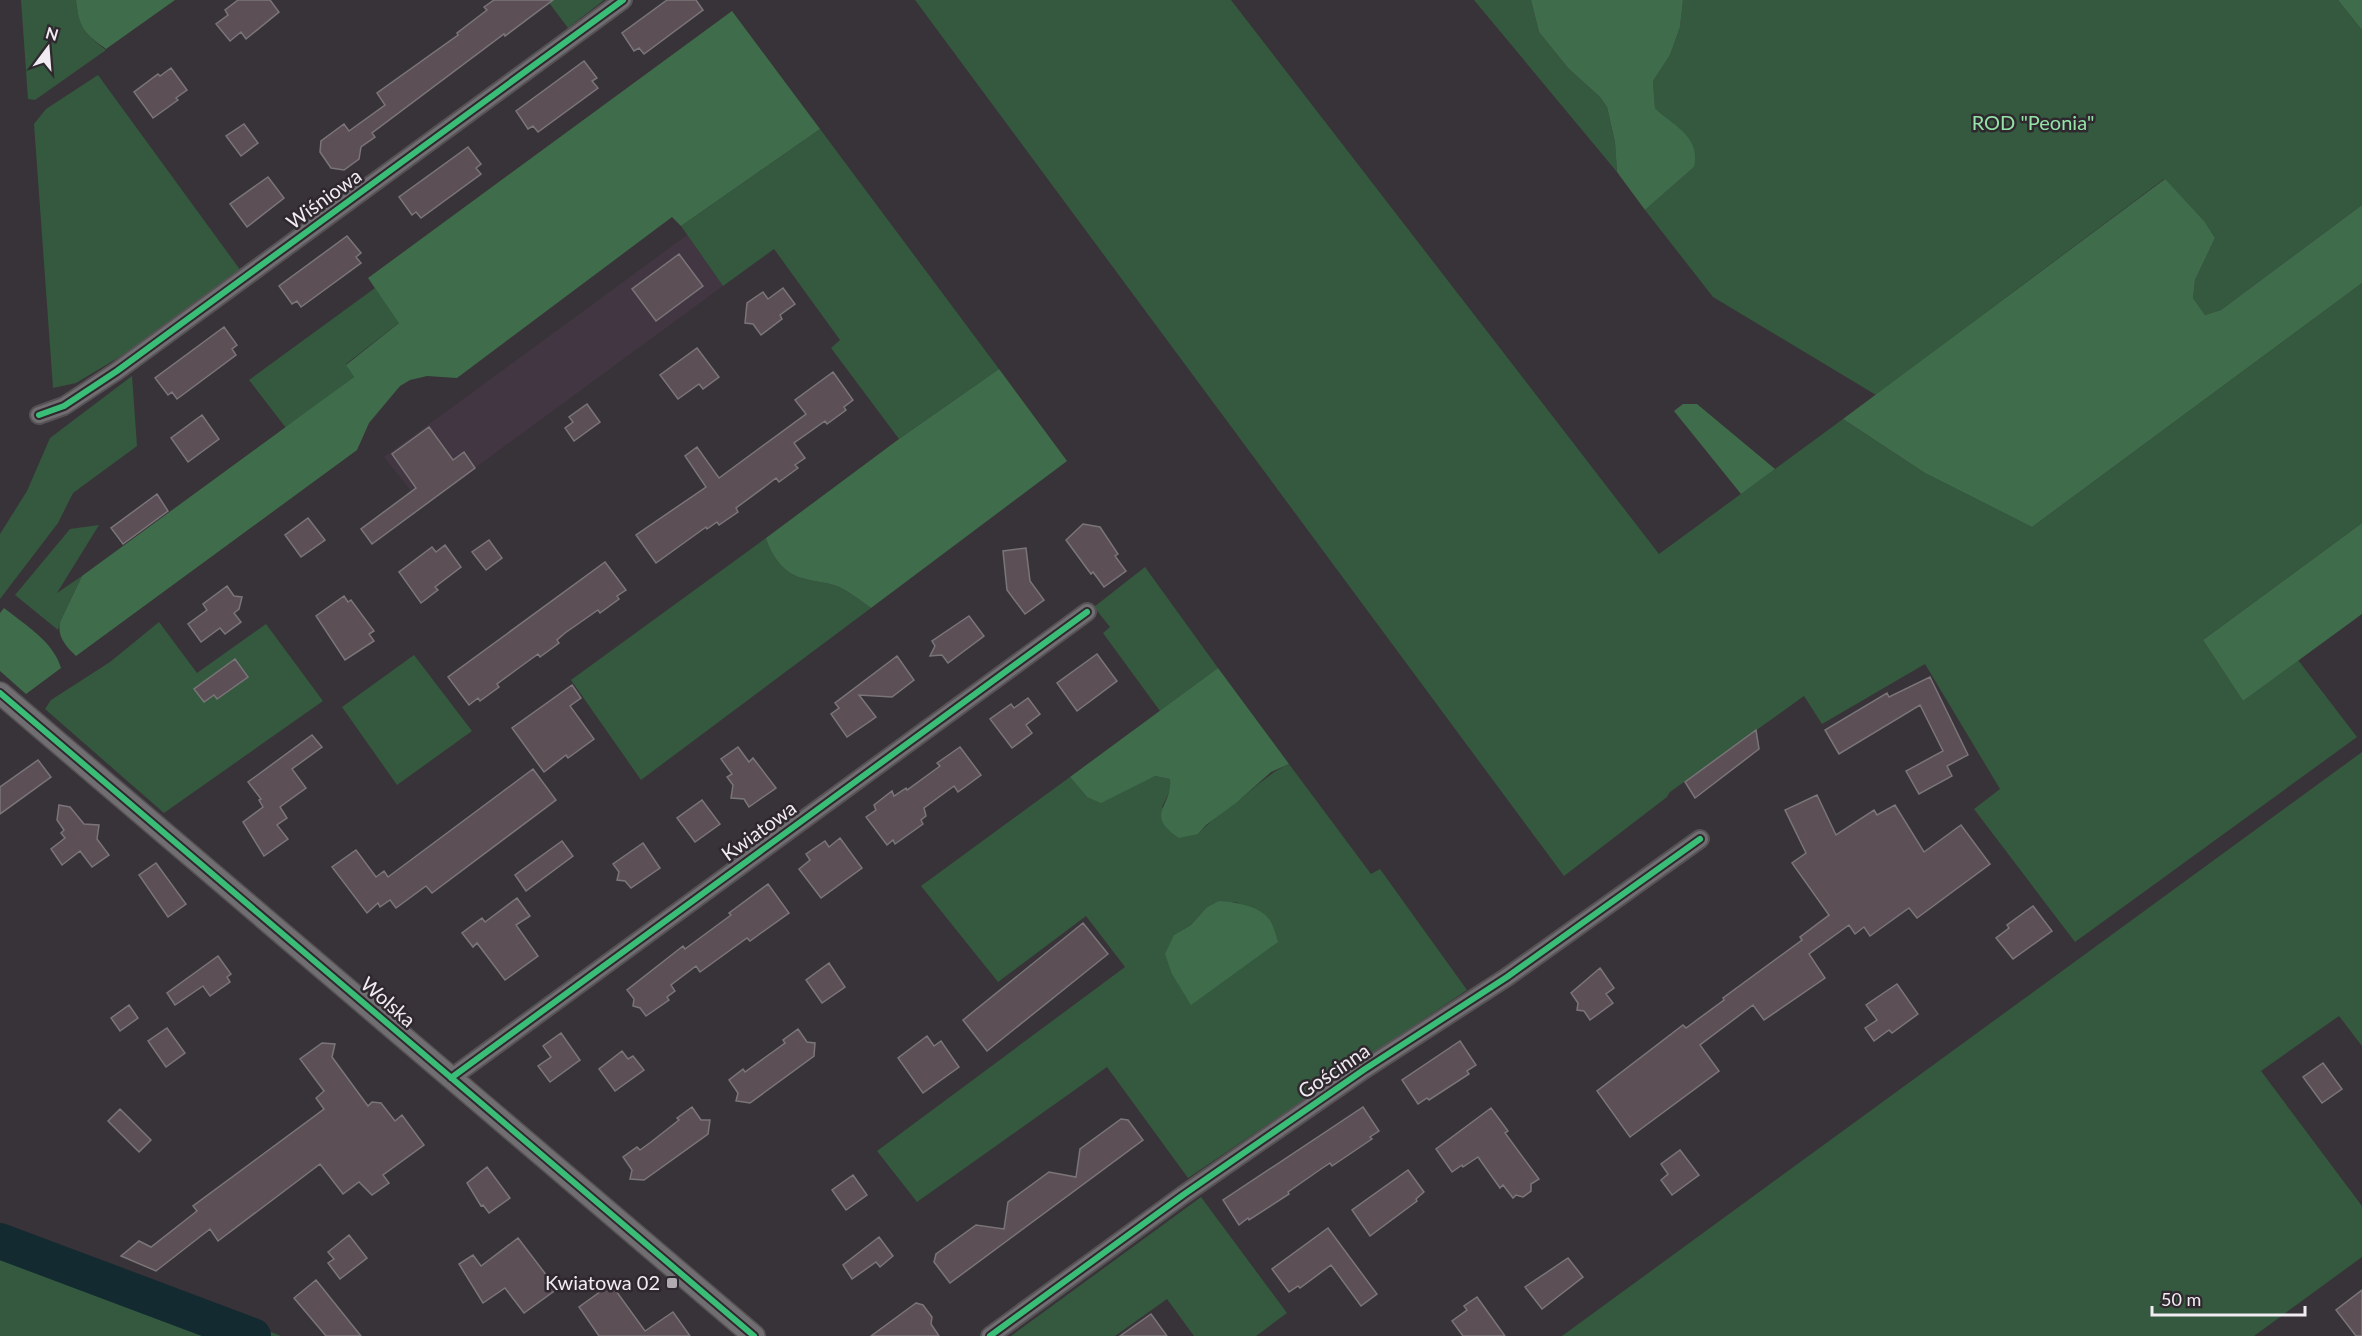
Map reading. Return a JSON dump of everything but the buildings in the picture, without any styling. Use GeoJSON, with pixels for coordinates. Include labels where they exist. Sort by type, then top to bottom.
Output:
{"type":"FeatureCollection","features":[{"type":"Feature","properties":{"kind":"street","name":"Wiśniowa"},"geometry":{"type":"LineString","coordinates":[[39,415],[64,406],[117,371],[623,0]]}},
{"type":"Feature","properties":{"kind":"street","name":"Kwiatowa"},"geometry":{"type":"LineString","coordinates":[[451,1078],[1087,612]]}},
{"type":"Feature","properties":{"kind":"street","name":"Wolska"},"geometry":{"type":"LineString","coordinates":[[0,693],[754,1336]]}},
{"type":"Feature","properties":{"kind":"street","name":"Gościnna"},"geometry":{"type":"LineString","coordinates":[[990,1336],[1182,1195],[1365,1069],[1507,977],[1700,839]]}},
{"type":"Feature","properties":{"kind":"shaded area"},"geometry":{"type":"Polygon","coordinates":[[[687,235],[723,286],[423,506],[384,457],[687,235]]]}},
{"type":"Feature","properties":{"kind":"green space"},"geometry":{"type":"Polygon","coordinates":[[[21,0],[76,0],[84,29],[106,50],[35,100],[28,99],[21,0]]]}},
{"type":"Feature","properties":{"kind":"green space"},"geometry":{"type":"Polygon","coordinates":[[[76,0],[175,0],[106,49],[92,39],[84,29],[76,0]]]}},
{"type":"Feature","properties":{"kind":"green space"},"geometry":{"type":"Polygon","coordinates":[[[547,0],[604,0],[568,28],[547,0]]]}},
{"type":"Feature","properties":{"kind":"green space"},"geometry":{"type":"Polygon","coordinates":[[[915,0],[1231,0],[1659,554],[1843,419],[1925,473],[2032,527],[2362,283],[2362,523],[2203,640],[2243,701],[2298,660],[2357,737],[2075,942],[1974,809],[2000,789],[1925,664],[1822,724],[1804,696],[1670,792],[1667,797],[1564,876],[915,0]]]}},
{"type":"Feature","properties":{"kind":"green space"},"geometry":{"type":"Polygon","coordinates":[[[1474,0],[1531,0],[1539,32],[1568,68],[1600,97],[1607,107],[1615,142],[1617,172],[1474,0]]]}},
{"type":"Feature","properties":{"kind":"green space"},"geometry":{"type":"Polygon","coordinates":[[[1531,0],[1683,0],[1680,27],[1670,55],[1653,81],[1655,108],[1690,140],[1694,147],[1694,167],[1645,210],[1617,172],[1615,142],[1607,107],[1600,97],[1568,68],[1539,32],[1531,0]]]}},
{"type":"Feature","properties":{"kind":"green space","name":"ROD \"Peonia\""},"geometry":{"type":"Polygon","coordinates":[[[1683,0],[2338,0],[2362,30],[2362,205],[2221,310],[2205,315],[2193,298],[2195,280],[2215,238],[2205,222],[2164,179],[1876,395],[1713,297],[1645,210],[1694,167],[1665,117],[1655,108],[1653,81],[1670,55],[1680,27],[1683,0]]]}},
{"type":"Feature","properties":{"kind":"green space"},"geometry":{"type":"Polygon","coordinates":[[[2338,0],[2362,0],[2362,30],[2338,0]]]}},
{"type":"Feature","properties":{"kind":"green space"},"geometry":{"type":"Polygon","coordinates":[[[732,11],[820,129],[681,226],[672,217],[457,378],[427,376],[410,380],[400,386],[369,423],[357,450],[76,656],[72,652],[61,637],[59,627],[82,576],[354,377],[346,365],[399,323],[368,278],[732,11]]]}},
{"type":"Feature","properties":{"kind":"green space"},"geometry":{"type":"Polygon","coordinates":[[[98,75],[241,271],[131,350],[76,383],[53,388],[34,124],[46,109],[98,75]]]}},
{"type":"Feature","properties":{"kind":"green space"},"geometry":{"type":"Polygon","coordinates":[[[820,129],[999,369],[899,439],[831,348],[840,340],[774,249],[723,286],[681,226],[820,129]]]}},
{"type":"Feature","properties":{"kind":"green space"},"geometry":{"type":"Polygon","coordinates":[[[2165,179],[2205,222],[2215,238],[2195,280],[2193,298],[2205,315],[2221,310],[2362,205],[2362,283],[2032,527],[1925,473],[1843,419],[2165,179]]]}},
{"type":"Feature","properties":{"kind":"green space"},"geometry":{"type":"Polygon","coordinates":[[[375,288],[400,322],[346,364],[354,377],[286,428],[249,380],[375,288]]]}},
{"type":"Feature","properties":{"kind":"green space"},"geometry":{"type":"Polygon","coordinates":[[[999,369],[1067,461],[871,608],[839,587],[795,576],[784,568],[771,551],[766,538],[899,439],[999,369]]]}},
{"type":"Feature","properties":{"kind":"green space"},"geometry":{"type":"Polygon","coordinates":[[[132,376],[137,446],[73,493],[58,523],[0,599],[0,534],[27,491],[50,438],[132,376]]]}},
{"type":"Feature","properties":{"kind":"green space"},"geometry":{"type":"Polygon","coordinates":[[[1683,404],[1697,404],[1775,469],[1741,494],[1674,411],[1683,404]]]}},
{"type":"Feature","properties":{"kind":"green space"},"geometry":{"type":"Polygon","coordinates":[[[2362,523],[2362,614],[2243,701],[2203,640],[2362,523]]]}},
{"type":"Feature","properties":{"kind":"green space"},"geometry":{"type":"Polygon","coordinates":[[[99,525],[57,593],[82,576],[58,630],[15,595],[70,529],[99,525]]]}},
{"type":"Feature","properties":{"kind":"green space"},"geometry":{"type":"Polygon","coordinates":[[[766,538],[775,557],[795,576],[839,587],[871,608],[641,780],[571,680],[766,538]]]}},
{"type":"Feature","properties":{"kind":"green space"},"geometry":{"type":"Polygon","coordinates":[[[1145,567],[1218,668],[1160,711],[1103,633],[1110,627],[1094,607],[1145,567]]]}},
{"type":"Feature","properties":{"kind":"green space"},"geometry":{"type":"Polygon","coordinates":[[[4,608],[45,642],[61,668],[26,694],[0,671],[0,613],[4,608]]]}},
{"type":"Feature","properties":{"kind":"green space"},"geometry":{"type":"Polygon","coordinates":[[[159,622],[197,673],[266,624],[323,701],[164,813],[45,709],[51,700],[110,662],[159,622]]]}},
{"type":"Feature","properties":{"kind":"green space"},"geometry":{"type":"Polygon","coordinates":[[[414,655],[472,731],[397,785],[342,707],[414,655]]]}},
{"type":"Feature","properties":{"kind":"green space"},"geometry":{"type":"Polygon","coordinates":[[[1218,668],[1289,764],[1271,772],[1198,834],[1179,838],[1168,829],[1161,816],[1170,789],[1170,779],[1155,776],[1101,803],[1087,797],[1070,777],[1218,668]]]}},
{"type":"Feature","properties":{"kind":"green space"},"geometry":{"type":"Polygon","coordinates":[[[2362,752],[2362,1046],[2339,1016],[2261,1071],[2362,1206],[2362,1257],[2254,1336],[1562,1336],[2362,752]]]}},
{"type":"Feature","properties":{"kind":"green space"},"geometry":{"type":"Polygon","coordinates":[[[1289,764],[1371,874],[1380,869],[1467,990],[1188,1178],[1107,1067],[917,1202],[877,1151],[1125,967],[1086,916],[998,982],[921,886],[1070,777],[1087,797],[1136,784],[1155,776],[1170,779],[1171,789],[1162,807],[1198,834],[1289,764]],[[1235,902],[1206,908],[1191,925],[1174,935],[1269,919],[1257,910],[1235,902]]]}},
{"type":"Feature","properties":{"kind":"green space"},"geometry":{"type":"Polygon","coordinates":[[[1219,901],[1246,905],[1259,910],[1272,924],[1278,942],[1191,1005],[1172,974],[1165,954],[1174,935],[1191,925],[1206,908],[1219,901]]]}},
{"type":"Feature","properties":{"kind":"green space"},"geometry":{"type":"Polygon","coordinates":[[[1201,1197],[1287,1313],[1256,1336],[1194,1336],[1167,1299],[1115,1336],[1011,1336],[1201,1197]]]}},
{"type":"Feature","properties":{"kind":"green space"},"geometry":{"type":"Polygon","coordinates":[[[0,1225],[281,1336],[0,1336],[0,1225]]]}},
{"type":"Feature","properties":{"kind":"waterway"},"geometry":{"type":"LineString","coordinates":[[0,1241],[253,1336]]}},
{"type":"Feature","properties":{"kind":"cycle path"},"geometry":{"type":"LineString","coordinates":[[39,415],[64,406],[117,371],[623,0]]}},
{"type":"Feature","properties":{"kind":"cycle path"},"geometry":{"type":"LineString","coordinates":[[451,1078],[1087,612]]}},
{"type":"Feature","properties":{"kind":"cycle path"},"geometry":{"type":"LineString","coordinates":[[0,693],[754,1336]]}},
{"type":"Feature","properties":{"kind":"cycle path"},"geometry":{"type":"LineString","coordinates":[[990,1336],[1183,1195],[1365,1069],[1507,977],[1700,839]]}},
{"type":"Feature","properties":{"kind":"place","name":"Kwiatowa 02"},"geometry":{"type":"Point","coordinates":[672,1283]}}]}
